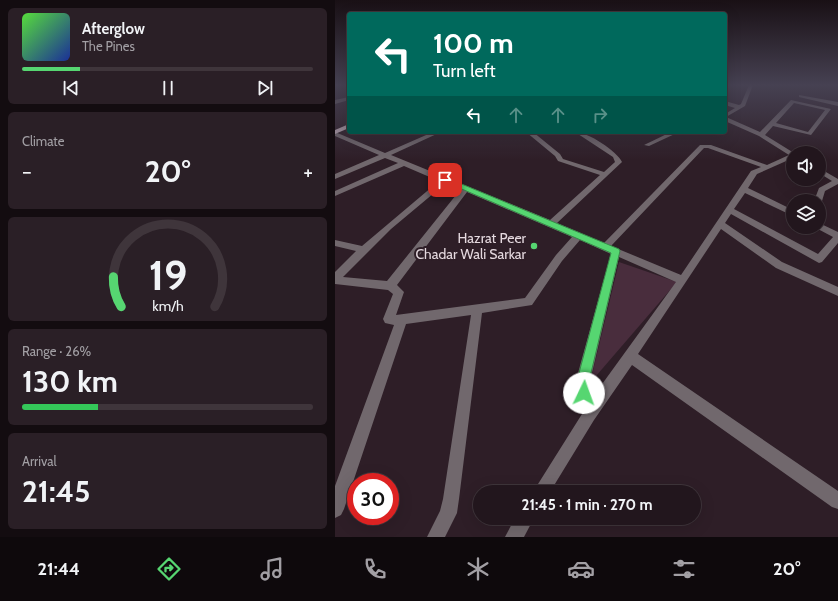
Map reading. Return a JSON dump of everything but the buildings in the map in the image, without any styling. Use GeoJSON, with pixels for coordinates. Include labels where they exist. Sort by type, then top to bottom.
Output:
{"type":"FeatureCollection","features":[{"type":"Feature","properties":{"kind":"main road"},"geometry":{"type":"LineString","coordinates":[[335,133],[347,127]]}},
{"type":"Feature","properties":{"kind":"street"},"geometry":{"type":"LineString","coordinates":[[761,136],[785,110]]}},
{"type":"Feature","properties":{"kind":"street"},"geometry":{"type":"LineString","coordinates":[[773,124],[809,134],[828,110]]}},
{"type":"Feature","properties":{"kind":"street"},"geometry":{"type":"LineString","coordinates":[[727,118],[761,136],[786,152]]}},
{"type":"Feature","properties":{"kind":"street"},"geometry":{"type":"LineString","coordinates":[[335,133],[683,280]]}},
{"type":"Feature","properties":{"kind":"street"},"geometry":{"type":"LineString","coordinates":[[335,177],[434,134]]}},
{"type":"Feature","properties":{"kind":"street"},"geometry":{"type":"LineString","coordinates":[[532,134],[558,155],[560,160],[606,175]]}},
{"type":"Feature","properties":{"kind":"street"},"geometry":{"type":"LineString","coordinates":[[551,224],[618,164],[618,158],[581,134]]}},
{"type":"Feature","properties":{"kind":"street"},"geometry":{"type":"LineString","coordinates":[[657,134],[664,137]]}},
{"type":"Feature","properties":{"kind":"street"},"geometry":{"type":"LineString","coordinates":[[647,145],[671,134]]}},
{"type":"Feature","properties":{"kind":"street"},"geometry":{"type":"LineString","coordinates":[[589,415],[584,393],[585,373],[610,249],[702,146],[709,146],[767,167]]}},
{"type":"Feature","properties":{"kind":"street"},"geometry":{"type":"LineString","coordinates":[[545,485],[589,415],[683,280],[743,189],[755,173],[786,159]]}},
{"type":"Feature","properties":{"kind":"street"},"geometry":{"type":"LineString","coordinates":[[335,194],[404,163]]}},
{"type":"Feature","properties":{"kind":"street"},"geometry":{"type":"LineString","coordinates":[[826,174],[838,181]]}},
{"type":"Feature","properties":{"kind":"street"},"geometry":{"type":"LineString","coordinates":[[336,278],[362,249],[403,213],[445,180]]}},
{"type":"Feature","properties":{"kind":"street"},"geometry":{"type":"LineString","coordinates":[[821,194],[822,190],[838,181]]}},
{"type":"Feature","properties":{"kind":"street"},"geometry":{"type":"LineString","coordinates":[[390,286],[465,189]]}},
{"type":"Feature","properties":{"kind":"street"},"geometry":{"type":"LineString","coordinates":[[743,189],[786,210]]}},
{"type":"Feature","properties":{"kind":"street"},"geometry":{"type":"LineString","coordinates":[[730,210],[819,259],[838,236],[826,230]]}},
{"type":"Feature","properties":{"kind":"street"},"geometry":{"type":"LineString","coordinates":[[720,224],[779,265],[838,292]]}},
{"type":"Feature","properties":{"kind":"street"},"geometry":{"type":"LineString","coordinates":[[336,278],[390,286],[399,292],[389,319],[401,321],[404,319],[529,302],[559,258],[579,235]]}},
{"type":"Feature","properties":{"kind":"street"},"geometry":{"type":"LineString","coordinates":[[335,243],[362,249]]}},
{"type":"Feature","properties":{"kind":"street"},"geometry":{"type":"LineString","coordinates":[[436,537],[448,513],[451,499],[477,309]]}},
{"type":"Feature","properties":{"kind":"street"},"geometry":{"type":"LineString","coordinates":[[335,509],[401,321]]}},
{"type":"Feature","properties":{"kind":"street"},"geometry":{"type":"LineString","coordinates":[[630,356],[838,501]]}},
{"type":"Feature","properties":{"kind":"street"},"geometry":{"type":"LineString","coordinates":[[514,537],[521,525]]}},
{"type":"Feature","properties":{"kind":"shaded area"},"geometry":{"type":"Polygon","coordinates":[[[619,262],[677,282],[590,383],[619,262]]]}},
{"type":"Feature","properties":{"kind":"place","name":"Hazrat Peer Chadar Wali Sarkar"},"geometry":{"type":"Point","coordinates":[534,246]}},
{"type":"Feature","properties":{"kind":"route"},"geometry":{"type":"LineString","coordinates":[[445,180],[616,251],[585,373],[584,393]]}}]}
